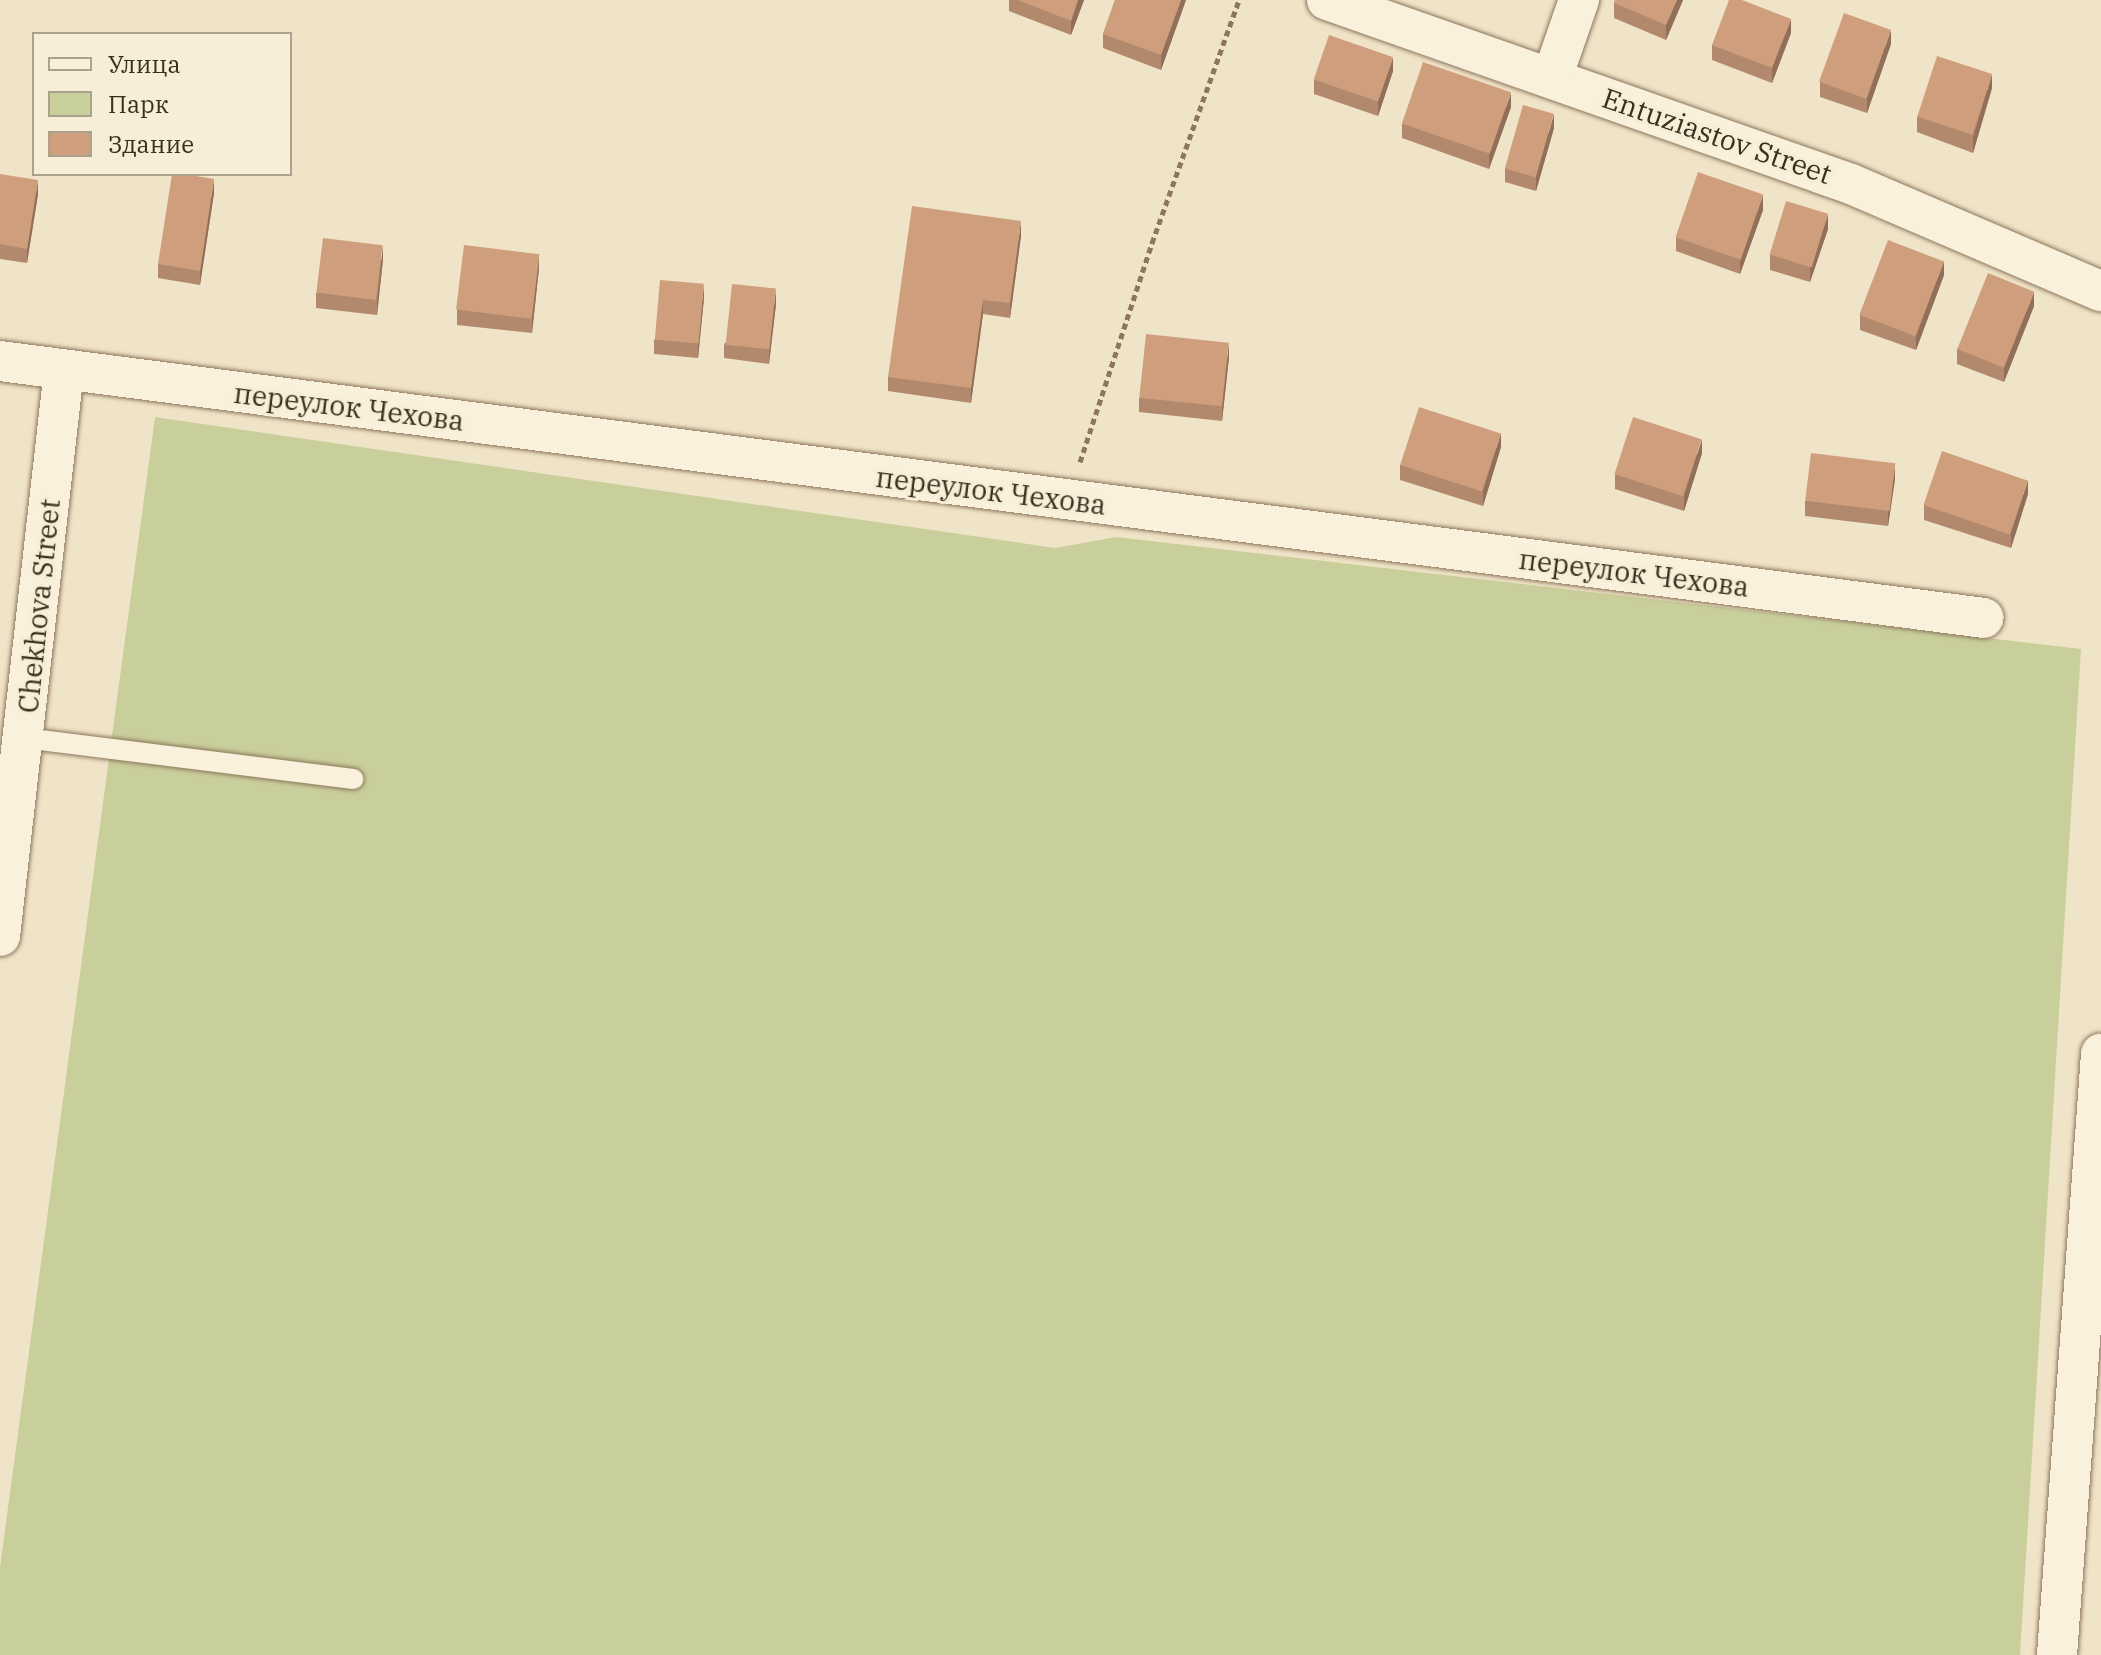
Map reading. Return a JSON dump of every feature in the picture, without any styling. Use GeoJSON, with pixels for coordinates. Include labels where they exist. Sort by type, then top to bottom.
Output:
{"type":"FeatureCollection","features":[{"type":"Feature","properties":{"kind":"street","name":"Entuziastov Street"},"geometry":{"type":"LineString","coordinates":[[1327,0],[1851,184],[2101,291]]}},
{"type":"Feature","properties":{"kind":"street"},"geometry":{"type":"LineString","coordinates":[[1552,78],[1579,0]]}},
{"type":"Feature","properties":{"kind":"street","name":"переулок Чехова"},"geometry":{"type":"LineString","coordinates":[[0,361],[1983,618]]}},
{"type":"Feature","properties":{"kind":"street","name":"Chekhova Street"},"geometry":{"type":"LineString","coordinates":[[0,936],[64,370]]}},
{"type":"Feature","properties":{"kind":"street"},"geometry":{"type":"LineString","coordinates":[[2057,1655],[2089,1363],[2101,1054]]}},
{"type":"Feature","properties":{"kind":"lane"},"geometry":{"type":"LineString","coordinates":[[24,738],[353,779]]}},
{"type":"Feature","properties":{"kind":"path"},"geometry":{"type":"LineString","coordinates":[[1067,501],[1152,243],[1239,0]]}},
{"type":"Feature","properties":{"kind":"green space"},"geometry":{"type":"Polygon","coordinates":[[[155,417],[1055,548],[1116,537],[2081,649],[2020,1655],[0,1655],[0,1567],[155,417]]]}},
{"type":"Feature","properties":{"kind":"building"},"geometry":{"type":"Polygon","coordinates":[[[1018,0],[1078,0],[1071,21],[1018,0]]]}},
{"type":"Feature","properties":{"kind":"building"},"geometry":{"type":"Polygon","coordinates":[[[1115,0],[1181,0],[1161,55],[1103,34],[1115,0]]]}},
{"type":"Feature","properties":{"kind":"building"},"geometry":{"type":"Polygon","coordinates":[[[1615,0],[1677,0],[1666,25],[1614,3],[1615,0]]]}},
{"type":"Feature","properties":{"kind":"building"},"geometry":{"type":"Polygon","coordinates":[[[1729,0],[1742,0],[1791,19],[1772,68],[1712,45],[1729,0]]]}},
{"type":"Feature","properties":{"kind":"building"},"geometry":{"type":"Polygon","coordinates":[[[1844,13],[1891,30],[1866,99],[1819,82],[1844,13]]]}},
{"type":"Feature","properties":{"kind":"building"},"geometry":{"type":"Polygon","coordinates":[[[1329,35],[1393,57],[1378,102],[1314,79],[1329,35]]]}},
{"type":"Feature","properties":{"kind":"building"},"geometry":{"type":"Polygon","coordinates":[[[1937,56],[1992,74],[1972,135],[1917,117],[1937,56]]]}},
{"type":"Feature","properties":{"kind":"building"},"geometry":{"type":"Polygon","coordinates":[[[1423,62],[1511,92],[1490,154],[1402,123],[1423,62]]]}},
{"type":"Feature","properties":{"kind":"building"},"geometry":{"type":"Polygon","coordinates":[[[1523,105],[1554,114],[1536,177],[1505,168],[1523,105]]]}},
{"type":"Feature","properties":{"kind":"building"},"geometry":{"type":"Polygon","coordinates":[[[1698,172],[1763,194],[1741,260],[1676,237],[1698,172]]]}},
{"type":"Feature","properties":{"kind":"building"},"geometry":{"type":"Polygon","coordinates":[[[0,174],[38,180],[27,249],[0,244],[0,174]]]}},
{"type":"Feature","properties":{"kind":"building"},"geometry":{"type":"Polygon","coordinates":[[[172,176],[214,179],[200,271],[158,264],[172,176]]]}},
{"type":"Feature","properties":{"kind":"building"},"geometry":{"type":"Polygon","coordinates":[[[1786,201],[1828,214],[1812,267],[1770,255],[1786,201]]]}},
{"type":"Feature","properties":{"kind":"building"},"geometry":{"type":"Polygon","coordinates":[[[912,206],[1021,221],[1010,303],[983,300],[971,388],[888,377],[912,206]]]}},
{"type":"Feature","properties":{"kind":"building"},"geometry":{"type":"Polygon","coordinates":[[[323,238],[383,245],[376,300],[316,293],[323,238]]]}},
{"type":"Feature","properties":{"kind":"building"},"geometry":{"type":"Polygon","coordinates":[[[1888,240],[1944,262],[1915,336],[1859,315],[1888,240]]]}},
{"type":"Feature","properties":{"kind":"building"},"geometry":{"type":"Polygon","coordinates":[[[464,245],[539,254],[532,319],[456,310],[464,245]]]}},
{"type":"Feature","properties":{"kind":"building"},"geometry":{"type":"Polygon","coordinates":[[[1988,273],[2034,292],[2004,368],[1957,349],[1988,273]]]}},
{"type":"Feature","properties":{"kind":"building"},"geometry":{"type":"Polygon","coordinates":[[[660,280],[704,284],[699,344],[655,340],[660,280]]]}},
{"type":"Feature","properties":{"kind":"building"},"geometry":{"type":"Polygon","coordinates":[[[732,284],[776,289],[769,349],[726,345],[732,284]]]}},
{"type":"Feature","properties":{"kind":"building"},"geometry":{"type":"Polygon","coordinates":[[[1146,334],[1229,343],[1222,406],[1139,398],[1146,334]]]}},
{"type":"Feature","properties":{"kind":"building"},"geometry":{"type":"Polygon","coordinates":[[[1419,407],[1501,434],[1482,492],[1400,465],[1419,407]]]}},
{"type":"Feature","properties":{"kind":"building"},"geometry":{"type":"Polygon","coordinates":[[[1633,417],[1701,439],[1683,496],[1614,474],[1633,417]]]}},
{"type":"Feature","properties":{"kind":"building"},"geometry":{"type":"Polygon","coordinates":[[[1942,451],[2028,481],[2009,535],[1923,505],[1942,451]]]}},
{"type":"Feature","properties":{"kind":"building"},"geometry":{"type":"Polygon","coordinates":[[[1811,453],[1895,463],[1890,511],[1805,501],[1811,453]]]}}]}
